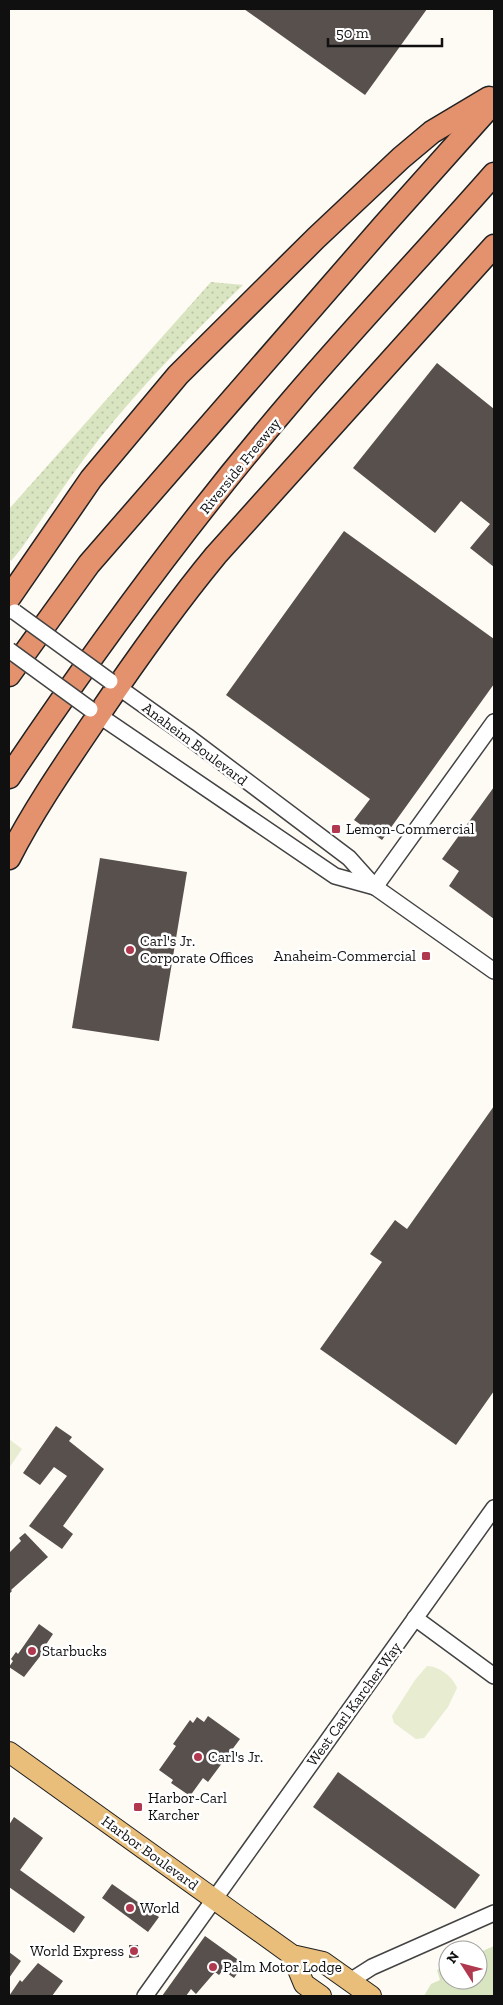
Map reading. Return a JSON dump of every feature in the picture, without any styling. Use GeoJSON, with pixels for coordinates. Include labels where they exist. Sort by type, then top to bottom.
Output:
{"type":"FeatureCollection","features":[{"type":"Feature","properties":{"kind":"highway"},"geometry":{"type":"LineString","coordinates":[[11,606],[91,479],[153,402],[184,368],[316,238],[401,158],[432,132],[494,95]]}},
{"type":"Feature","properties":{"kind":"highway"},"geometry":{"type":"LineString","coordinates":[[9,675],[89,564],[384,225],[494,102]]}},
{"type":"Feature","properties":{"kind":"highway","name":"Riverside Freeway"},"geometry":{"type":"LineString","coordinates":[[9,777],[58,704],[213,497],[294,398],[494,174]]}},
{"type":"Feature","properties":{"kind":"highway"},"geometry":{"type":"LineString","coordinates":[[9,858],[32,815],[94,712],[150,638],[216,555],[494,246]]}},
{"type":"Feature","properties":{"kind":"main road","name":"Harbor Boulevard"},"geometry":{"type":"LineString","coordinates":[[9,1752],[292,1954],[323,1962],[371,1996]]}},
{"type":"Feature","properties":{"kind":"main road"},"geometry":{"type":"LineString","coordinates":[[292,1954],[304,1984],[321,1996]]}},
{"type":"Feature","properties":{"kind":"street","name":"Anaheim Boulevard"},"geometry":{"type":"LineString","coordinates":[[11,606],[114,684],[188,736],[349,858],[375,887],[494,971]]}},
{"type":"Feature","properties":{"kind":"street","name":"Anaheim Boulevard"},"geometry":{"type":"LineString","coordinates":[[9,650],[94,712],[335,876],[375,887]]}},
{"type":"Feature","properties":{"kind":"street"},"geometry":{"type":"LineString","coordinates":[[375,887],[494,722]]}},
{"type":"Feature","properties":{"kind":"street","name":"West Carl Karcher Way"},"geometry":{"type":"LineString","coordinates":[[145,1996],[415,1618],[491,1518]]}},
{"type":"Feature","properties":{"kind":"street"},"geometry":{"type":"LineString","coordinates":[[415,1618],[494,1676]]}},
{"type":"Feature","properties":{"kind":"street"},"geometry":{"type":"LineString","coordinates":[[350,1981],[372,1967],[494,1913]]}},
{"type":"Feature","properties":{"kind":"green space"},"geometry":{"type":"Polygon","coordinates":[[[211,282],[243,285],[169,359],[100,438],[11,561],[9,558],[9,509],[211,282]]]}},
{"type":"Feature","properties":{"kind":"green space"},"geometry":{"type":"Polygon","coordinates":[[[9,1439],[22,1449],[9,1468],[9,1439]]]}},
{"type":"Feature","properties":{"kind":"green space"},"geometry":{"type":"Polygon","coordinates":[[[427,1666],[432,1666],[445,1673],[457,1688],[448,1707],[424,1738],[416,1739],[394,1723],[392,1716],[415,1680],[427,1666]]]}},
{"type":"Feature","properties":{"kind":"green space"},"geometry":{"type":"Polygon","coordinates":[[[494,1946],[494,1996],[424,1996],[431,1984],[438,1981],[438,1990],[488,1990],[488,1949],[494,1946]]]}},
{"type":"Feature","properties":{"kind":"building"},"geometry":{"type":"Polygon","coordinates":[[[244,9],[427,9],[365,95],[244,9]]]}},
{"type":"Feature","properties":{"kind":"building"},"geometry":{"type":"Polygon","coordinates":[[[437,363],[494,409],[494,567],[470,548],[490,524],[461,501],[435,533],[353,468],[437,363]]]}},
{"type":"Feature","properties":{"kind":"building"},"geometry":{"type":"Polygon","coordinates":[[[344,531],[494,639],[494,684],[382,840],[354,820],[370,799],[226,695],[344,531]]]}},
{"type":"Feature","properties":{"kind":"building"},"geometry":{"type":"Polygon","coordinates":[[[494,787],[494,919],[449,886],[459,871],[442,859],[494,787]]]}},
{"type":"Feature","properties":{"kind":"building","name":"Carl's Jr. Corporate Offices"},"geometry":{"type":"Polygon","coordinates":[[[100,858],[187,872],[159,1041],[72,1028],[100,858]]]}},
{"type":"Feature","properties":{"kind":"building"},"geometry":{"type":"Polygon","coordinates":[[[494,1106],[494,1391],[456,1445],[320,1349],[382,1262],[370,1254],[395,1220],[407,1229],[494,1106]]]}},
{"type":"Feature","properties":{"kind":"building"},"geometry":{"type":"Polygon","coordinates":[[[56,1426],[72,1437],[69,1441],[104,1469],[63,1526],[73,1534],[62,1549],[29,1526],[67,1476],[54,1467],[40,1485],[23,1473],[56,1426]]]}},
{"type":"Feature","properties":{"kind":"building"},"geometry":{"type":"Polygon","coordinates":[[[25,1533],[48,1557],[11,1590],[9,1594],[9,1553],[21,1541],[19,1538],[25,1533]]]}},
{"type":"Feature","properties":{"kind":"building","name":"Starbucks"},"geometry":{"type":"Polygon","coordinates":[[[39,1624],[53,1634],[43,1649],[45,1650],[24,1677],[9,1667],[13,1661],[11,1659],[16,1652],[18,1654],[39,1624]]]}},
{"type":"Feature","properties":{"kind":"building","name":"Carl's Jr."},"geometry":{"type":"Polygon","coordinates":[[[208,1716],[240,1739],[208,1782],[203,1778],[190,1796],[171,1783],[173,1780],[159,1770],[176,1746],[173,1744],[190,1720],[193,1723],[197,1717],[204,1722],[208,1716]]]}},
{"type":"Feature","properties":{"kind":"building"},"geometry":{"type":"Polygon","coordinates":[[[338,1772],[480,1875],[455,1909],[313,1807],[338,1772]]]}},
{"type":"Feature","properties":{"kind":"building"},"geometry":{"type":"Polygon","coordinates":[[[14,1817],[43,1838],[20,1870],[85,1917],[74,1933],[9,1887],[9,1825],[14,1817]]]}},
{"type":"Feature","properties":{"kind":"building","name":"World"},"geometry":{"type":"Polygon","coordinates":[[[112,1884],[159,1917],[148,1932],[102,1898],[112,1884]]]}},
{"type":"Feature","properties":{"kind":"building","name":"Palm Motor Lodge"},"geometry":{"type":"Polygon","coordinates":[[[205,1936],[244,1964],[234,1978],[223,1970],[219,1975],[215,1972],[196,1994],[191,1989],[186,1996],[162,1996],[205,1936]]]}},
{"type":"Feature","properties":{"kind":"building","name":"World Express"},"geometry":{"type":"Polygon","coordinates":[[[129,1945],[138,1945],[139,1957],[129,1958],[129,1945]]]}},
{"type":"Feature","properties":{"kind":"building"},"geometry":{"type":"Polygon","coordinates":[[[9,1952],[21,1961],[9,1978],[9,1952]]]}},
{"type":"Feature","properties":{"kind":"building"},"geometry":{"type":"Polygon","coordinates":[[[38,1963],[63,1981],[52,1996],[9,1996],[20,1980],[22,1982],[38,1963]]]}},
{"type":"Feature","properties":{"kind":"place","name":"Lemon-Commercial"},"geometry":{"type":"Point","coordinates":[336,829]}},
{"type":"Feature","properties":{"kind":"place","name":"Carl's Jr. Corporate Offices"},"geometry":{"type":"Point","coordinates":[130,950]}},
{"type":"Feature","properties":{"kind":"place","name":"Anaheim-Commercial"},"geometry":{"type":"Point","coordinates":[426,956]}},
{"type":"Feature","properties":{"kind":"place","name":"Starbucks"},"geometry":{"type":"Point","coordinates":[32,1651]}},
{"type":"Feature","properties":{"kind":"place","name":"Carl's Jr."},"geometry":{"type":"Point","coordinates":[198,1757]}},
{"type":"Feature","properties":{"kind":"place","name":"Harbor-Carl Karcher"},"geometry":{"type":"Point","coordinates":[138,1807]}},
{"type":"Feature","properties":{"kind":"place","name":"World"},"geometry":{"type":"Point","coordinates":[130,1908]}},
{"type":"Feature","properties":{"kind":"place","name":"World Express"},"geometry":{"type":"Point","coordinates":[134,1951]}},
{"type":"Feature","properties":{"kind":"place","name":"Palm Motor Lodge"},"geometry":{"type":"Point","coordinates":[213,1967]}}]}
